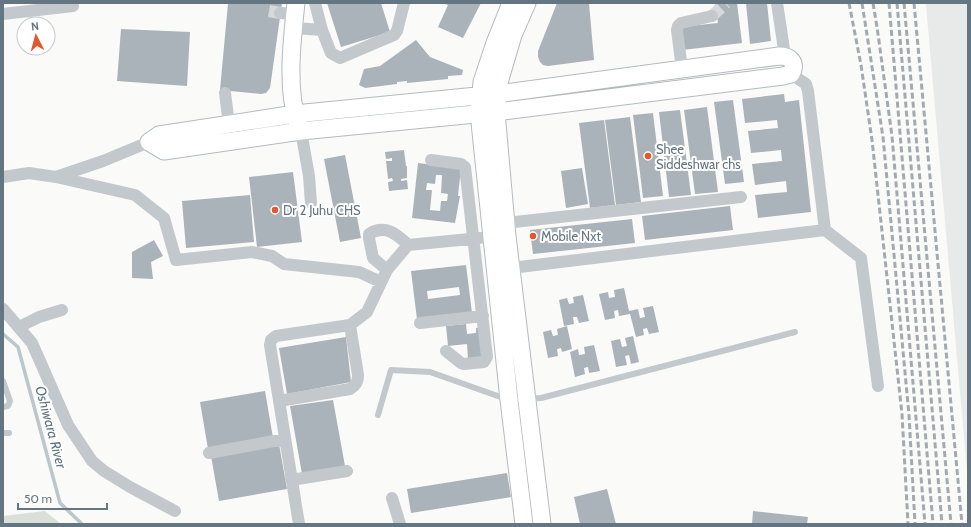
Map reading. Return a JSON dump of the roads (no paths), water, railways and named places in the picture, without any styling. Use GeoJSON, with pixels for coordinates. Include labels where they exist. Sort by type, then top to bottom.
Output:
{"type":"FeatureCollection","features":[{"type":"Feature","properties":{"kind":"street"},"geometry":{"type":"LineString","coordinates":[[315,3],[322,30],[331,53],[338,58],[343,58],[394,35],[397,31],[404,3]]}},
{"type":"Feature","properties":{"kind":"street"},"geometry":{"type":"LineString","coordinates":[[511,3],[495,43],[482,82],[489,94],[496,112],[509,400],[524,524]]}},
{"type":"Feature","properties":{"kind":"street"},"geometry":{"type":"LineString","coordinates":[[527,3],[513,35],[498,86],[489,94],[479,113],[502,232],[511,268],[542,524]]}},
{"type":"Feature","properties":{"kind":"street"},"geometry":{"type":"LineString","coordinates":[[777,3],[785,56]]}},
{"type":"Feature","properties":{"kind":"street"},"geometry":{"type":"LineString","coordinates":[[3,14],[73,6]]}},
{"type":"Feature","properties":{"kind":"street"},"geometry":{"type":"LineString","coordinates":[[311,202],[309,176],[295,114],[290,83],[291,15],[322,30]]}},
{"type":"Feature","properties":{"kind":"street"},"geometry":{"type":"LineString","coordinates":[[682,69],[677,30],[678,26],[681,23],[712,16]]}},
{"type":"Feature","properties":{"kind":"street"},"geometry":{"type":"LineString","coordinates":[[56,176],[103,161],[149,142],[159,135],[295,114],[489,94],[785,56],[794,63],[794,68],[791,74]]}},
{"type":"Feature","properties":{"kind":"street"},"geometry":{"type":"LineString","coordinates":[[728,63],[731,83]]}},
{"type":"Feature","properties":{"kind":"street"},"geometry":{"type":"LineString","coordinates":[[149,142],[164,151],[300,131],[496,112],[731,83],[791,74],[806,84],[808,91],[825,230]]}},
{"type":"Feature","properties":{"kind":"street"},"geometry":{"type":"LineString","coordinates":[[591,81],[593,100]]}},
{"type":"Feature","properties":{"kind":"street"},"geometry":{"type":"LineString","coordinates":[[225,93],[229,124]]}},
{"type":"Feature","properties":{"kind":"street"},"geometry":{"type":"LineString","coordinates":[[431,160],[461,164],[465,167],[487,358],[484,362],[461,363],[446,350]]}},
{"type":"Feature","properties":{"kind":"street"},"geometry":{"type":"LineString","coordinates":[[3,177],[29,173],[56,176],[135,195],[164,218],[176,260],[252,252],[272,256],[284,264],[359,272],[381,282]]}},
{"type":"Feature","properties":{"kind":"street"},"geometry":{"type":"LineString","coordinates":[[298,524],[270,345],[271,340],[276,336],[350,325],[367,312],[387,270],[408,245],[473,239],[502,232],[741,197]]}},
{"type":"Feature","properties":{"kind":"street"},"geometry":{"type":"LineString","coordinates":[[387,270],[373,258],[369,234],[388,230],[399,236],[408,245]]}},
{"type":"Feature","properties":{"kind":"street"},"geometry":{"type":"LineString","coordinates":[[511,268],[825,230],[861,258],[878,386]]}},
{"type":"Feature","properties":{"kind":"street"},"geometry":{"type":"LineString","coordinates":[[3,309],[32,343],[68,425],[92,461],[104,471],[130,487],[175,512]]}},
{"type":"Feature","properties":{"kind":"street"},"geometry":{"type":"LineString","coordinates":[[19,327],[39,317],[62,310]]}},
{"type":"Feature","properties":{"kind":"street"},"geometry":{"type":"LineString","coordinates":[[420,323],[483,316]]}},
{"type":"Feature","properties":{"kind":"street"},"geometry":{"type":"LineString","coordinates":[[279,401],[350,389],[355,385],[358,380],[358,375],[350,325]]}},
{"type":"Feature","properties":{"kind":"street"},"geometry":{"type":"LineString","coordinates":[[209,453],[285,439]]}},
{"type":"Feature","properties":{"kind":"street"},"geometry":{"type":"LineString","coordinates":[[292,480],[346,471]]}},
{"type":"Feature","properties":{"kind":"street"},"geometry":{"type":"LineString","coordinates":[[392,498],[400,524]]}},
{"type":"Feature","properties":{"kind":"lane"},"geometry":{"type":"LineString","coordinates":[[378,415],[391,370],[430,372],[509,400],[541,398],[795,332]]}},
{"type":"Feature","properties":{"kind":"lane"},"geometry":{"type":"LineString","coordinates":[[3,407],[8,406],[10,401],[4,384]]}},
{"type":"Feature","properties":{"kind":"waterway","name":"Oshiwara River"},"geometry":{"type":"LineString","coordinates":[[3,334],[18,347],[60,503],[82,524]]}},
{"type":"Feature","properties":{"kind":"tunnel"},"geometry":{"type":"LineString","coordinates":[[712,16],[726,3]]}},
{"type":"Feature","properties":{"kind":"tunnel"},"geometry":{"type":"LineString","coordinates":[[269,11],[280,13]]}},
{"type":"Feature","properties":{"kind":"railway"},"geometry":{"type":"LineString","coordinates":[[849,3],[861,65],[872,140],[902,414],[908,524]]}},
{"type":"Feature","properties":{"kind":"railway"},"geometry":{"type":"LineString","coordinates":[[862,3],[883,137],[909,415],[915,524]]}},
{"type":"Feature","properties":{"kind":"railway"},"geometry":{"type":"LineString","coordinates":[[873,3],[892,136],[925,524]]}},
{"type":"Feature","properties":{"kind":"railway"},"geometry":{"type":"LineString","coordinates":[[889,3],[933,524]]}},
{"type":"Feature","properties":{"kind":"railway"},"geometry":{"type":"LineString","coordinates":[[897,3],[942,524]]}},
{"type":"Feature","properties":{"kind":"railway"},"geometry":{"type":"LineString","coordinates":[[904,3],[951,524]]}},
{"type":"Feature","properties":{"kind":"railway"},"geometry":{"type":"LineString","coordinates":[[914,3],[962,524]]}},
{"type":"Feature","properties":{"kind":"place","name":"Shee Siddeshwar chs"},"geometry":{"type":"Point","coordinates":[648,156]}},
{"type":"Feature","properties":{"kind":"place","name":"Dr 2 Juhu CHS"},"geometry":{"type":"Point","coordinates":[275,210]}},
{"type":"Feature","properties":{"kind":"place","name":"Mobile Nxt"},"geometry":{"type":"Point","coordinates":[533,236]}}]}
